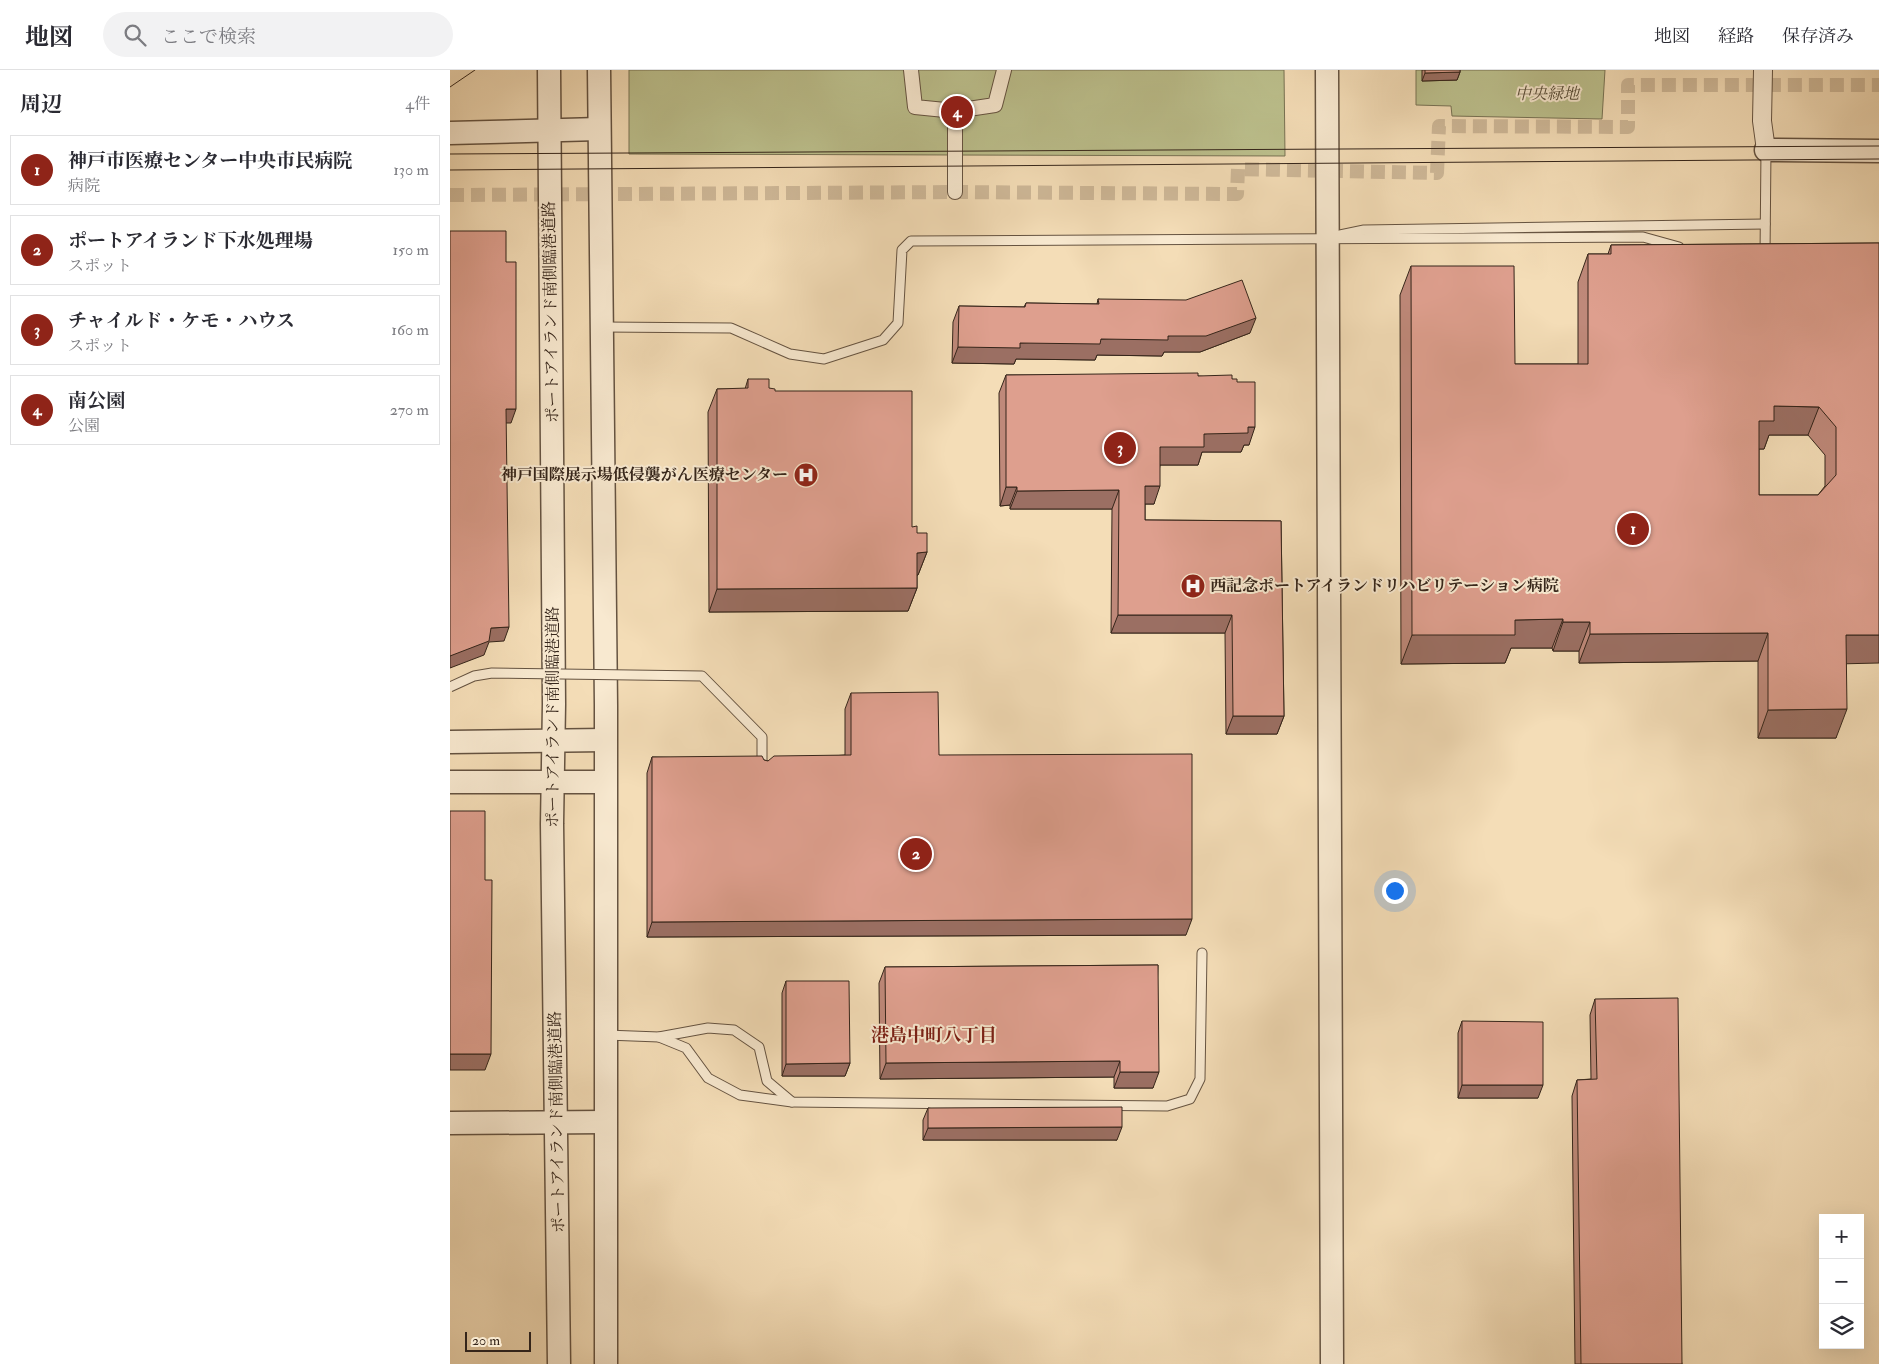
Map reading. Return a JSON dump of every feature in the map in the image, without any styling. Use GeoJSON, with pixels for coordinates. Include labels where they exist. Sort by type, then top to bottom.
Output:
{"type":"FeatureCollection","features":[{"type":"Feature","properties":{"kind":"street","name":"ポートアイランド南側臨港道路"},"geometry":{"type":"LineString","coordinates":[[549,70],[553,783],[560,1364]]}},
{"type":"Feature","properties":{"kind":"street"},"geometry":{"type":"LineString","coordinates":[[599,70],[605,740],[606,1364]]}},
{"type":"Feature","properties":{"kind":"street"},"geometry":{"type":"LineString","coordinates":[[911,70],[915,108],[955,111],[995,105],[1004,70]]}},
{"type":"Feature","properties":{"kind":"street"},"geometry":{"type":"LineString","coordinates":[[1327,70],[1332,1364]]}},
{"type":"Feature","properties":{"kind":"street"},"geometry":{"type":"LineString","coordinates":[[1763,70],[1762,121],[1766,150],[1879,150]]}},
{"type":"Feature","properties":{"kind":"street"},"geometry":{"type":"LineString","coordinates":[[955,111],[955,192]]}},
{"type":"Feature","properties":{"kind":"street"},"geometry":{"type":"LineString","coordinates":[[450,133],[549,128],[599,129]]}},
{"type":"Feature","properties":{"kind":"street"},"geometry":{"type":"LineString","coordinates":[[450,742],[605,740]]}},
{"type":"Feature","properties":{"kind":"street"},"geometry":{"type":"LineString","coordinates":[[450,782],[604,782]]}},
{"type":"Feature","properties":{"kind":"street"},"geometry":{"type":"LineString","coordinates":[[450,1123],[605,1122]]}},
{"type":"Feature","properties":{"kind":"lane"},"geometry":{"type":"LineString","coordinates":[[1763,261],[1766,150]]}},
{"type":"Feature","properties":{"kind":"lane"},"geometry":{"type":"LineString","coordinates":[[1328,237],[1364,230],[1765,224]]}},
{"type":"Feature","properties":{"kind":"lane"},"geometry":{"type":"LineString","coordinates":[[602,326],[731,328],[790,354],[824,359],[884,340],[898,323],[902,250],[911,241],[1328,237],[1374,240],[1643,237],[1688,250]]}},
{"type":"Feature","properties":{"kind":"lane"},"geometry":{"type":"LineString","coordinates":[[450,688],[474,676],[492,673],[702,676],[762,736],[762,771]]}},
{"type":"Feature","properties":{"kind":"lane"},"geometry":{"type":"LineString","coordinates":[[659,1037],[686,1048],[708,1078],[740,1095],[792,1102],[1167,1106],[1190,1099],[1200,1079],[1202,953]]}},
{"type":"Feature","properties":{"kind":"lane"},"geometry":{"type":"LineString","coordinates":[[605,1035],[659,1037],[708,1028],[734,1030],[759,1047],[767,1081],[792,1102]]}},
{"type":"Feature","properties":{"kind":"green space"},"geometry":{"type":"Polygon","coordinates":[[[629,70],[1284,70],[1285,156],[629,154],[629,70]]]}},
{"type":"Feature","properties":{"kind":"green space","name":"中央緑地"},"geometry":{"type":"Polygon","coordinates":[[[1416,70],[1605,70],[1602,119],[1452,116],[1451,106],[1416,105],[1416,70]]]}},
{"type":"Feature","properties":{"kind":"building"},"geometry":{"type":"Polygon","coordinates":[[[1425,70],[1460,70],[1460,72],[1425,73],[1425,70]]]}},
{"type":"Feature","properties":{"kind":"building"},"geometry":{"type":"Polygon","coordinates":[[[450,231],[506,231],[506,262],[516,262],[516,409],[506,409],[509,627],[491,628],[489,641],[450,656],[450,231]]]}},
{"type":"Feature","properties":{"kind":"building"},"geometry":{"type":"Polygon","coordinates":[[[1879,243],[1879,635],[1846,635],[1847,709],[1768,710],[1768,633],[1590,634],[1590,622],[1563,622],[1563,619],[1515,620],[1515,635],[1412,635],[1411,266],[1514,266],[1515,364],[1588,364],[1588,254],[1611,254],[1611,245],[1879,243]],[[1774,406],[1774,421],[1759,421],[1759,495],[1818,495],[1836,475],[1836,427],[1819,407],[1774,406]]]}},
{"type":"Feature","properties":{"kind":"building"},"geometry":{"type":"Polygon","coordinates":[[[1242,280],[1256,318],[1206,336],[1168,336],[1168,340],[1101,339],[1100,344],[1020,343],[1020,348],[958,347],[959,306],[1025,307],[1026,303],[1099,304],[1098,299],[1186,300],[1242,280]]]}},
{"type":"Feature","properties":{"kind":"building"},"geometry":{"type":"Polygon","coordinates":[[[1198,373],[1198,376],[1232,375],[1232,379],[1237,379],[1237,382],[1255,382],[1255,427],[1248,427],[1248,433],[1204,434],[1204,447],[1160,447],[1160,486],[1145,486],[1145,520],[1281,521],[1284,716],[1233,716],[1232,615],[1118,615],[1119,490],[1017,491],[1017,487],[1006,487],[1006,375],[1198,373]]]}},
{"type":"Feature","properties":{"kind":"building","name":"神戸国際展示場低侵襲がん医療センター"},"geometry":{"type":"Polygon","coordinates":[[[748,379],[769,379],[769,388],[775,389],[775,391],[912,391],[912,527],[917,526],[917,533],[927,533],[927,552],[917,553],[917,588],[717,589],[717,389],[748,388],[748,379]]]}},
{"type":"Feature","properties":{"kind":"building"},"geometry":{"type":"Polygon","coordinates":[[[938,692],[939,755],[1192,754],[1192,919],[652,922],[652,757],[762,756],[764,760],[768,761],[774,756],[851,755],[851,693],[938,692]]]}},
{"type":"Feature","properties":{"kind":"building"},"geometry":{"type":"Polygon","coordinates":[[[450,811],[485,811],[485,880],[492,880],[491,1054],[450,1054],[450,811]]]}},
{"type":"Feature","properties":{"kind":"building"},"geometry":{"type":"Polygon","coordinates":[[[1158,965],[1159,1072],[1120,1072],[1120,1061],[886,1063],[885,967],[1158,965]]]}},
{"type":"Feature","properties":{"kind":"building"},"geometry":{"type":"Polygon","coordinates":[[[786,981],[849,981],[850,1063],[786,1064],[786,981]]]}},
{"type":"Feature","properties":{"kind":"building"},"geometry":{"type":"Polygon","coordinates":[[[1678,998],[1682,1364],[1581,1364],[1577,1080],[1597,1079],[1595,999],[1678,998]]]}},
{"type":"Feature","properties":{"kind":"building"},"geometry":{"type":"Polygon","coordinates":[[[1462,1021],[1543,1022],[1543,1085],[1462,1085],[1462,1021]]]}},
{"type":"Feature","properties":{"kind":"building"},"geometry":{"type":"Polygon","coordinates":[[[1122,1107],[1122,1127],[928,1128],[928,1108],[1122,1107]]]}},
{"type":"Feature","properties":{"kind":"tunnel"},"geometry":{"type":"LineString","coordinates":[[450,195],[955,192],[1237,194],[1238,169],[1437,173],[1439,126],[1628,127],[1628,85],[1879,85]]}},
{"type":"Feature","properties":{"kind":"tram line"},"geometry":{"type":"LineString","coordinates":[[450,87],[475,70]]}},
{"type":"Feature","properties":{"kind":"tram line"},"geometry":{"type":"LineString","coordinates":[[450,154],[1879,146]]}},
{"type":"Feature","properties":{"kind":"tram line"},"geometry":{"type":"LineString","coordinates":[[450,170],[1879,159]]}},
{"type":"Feature","properties":{"kind":"place","name":"南公園"},"geometry":{"type":"Point","coordinates":[957,112]}},
{"type":"Feature","properties":{"kind":"place","name":"チャイルド・ケモ・ハウス"},"geometry":{"type":"Point","coordinates":[1120,448]}},
{"type":"Feature","properties":{"kind":"place","name":"神戸国際展示場低侵襲がん医療センター"},"geometry":{"type":"Point","coordinates":[806,475]}},
{"type":"Feature","properties":{"kind":"place","name":"神戸市医療センター中央市民病院"},"geometry":{"type":"Point","coordinates":[1633,529]}},
{"type":"Feature","properties":{"kind":"place","name":"西記念ポートアイランドリハビリテーション病院"},"geometry":{"type":"Point","coordinates":[1193,586]}},
{"type":"Feature","properties":{"kind":"place","name":"ポートアイランド下水処理場"},"geometry":{"type":"Point","coordinates":[916,854]}},
{"type":"Feature","properties":{"kind":"district","name":"港島中町八丁目"},"geometry":{"type":"Point","coordinates":[934,1035]}}]}
